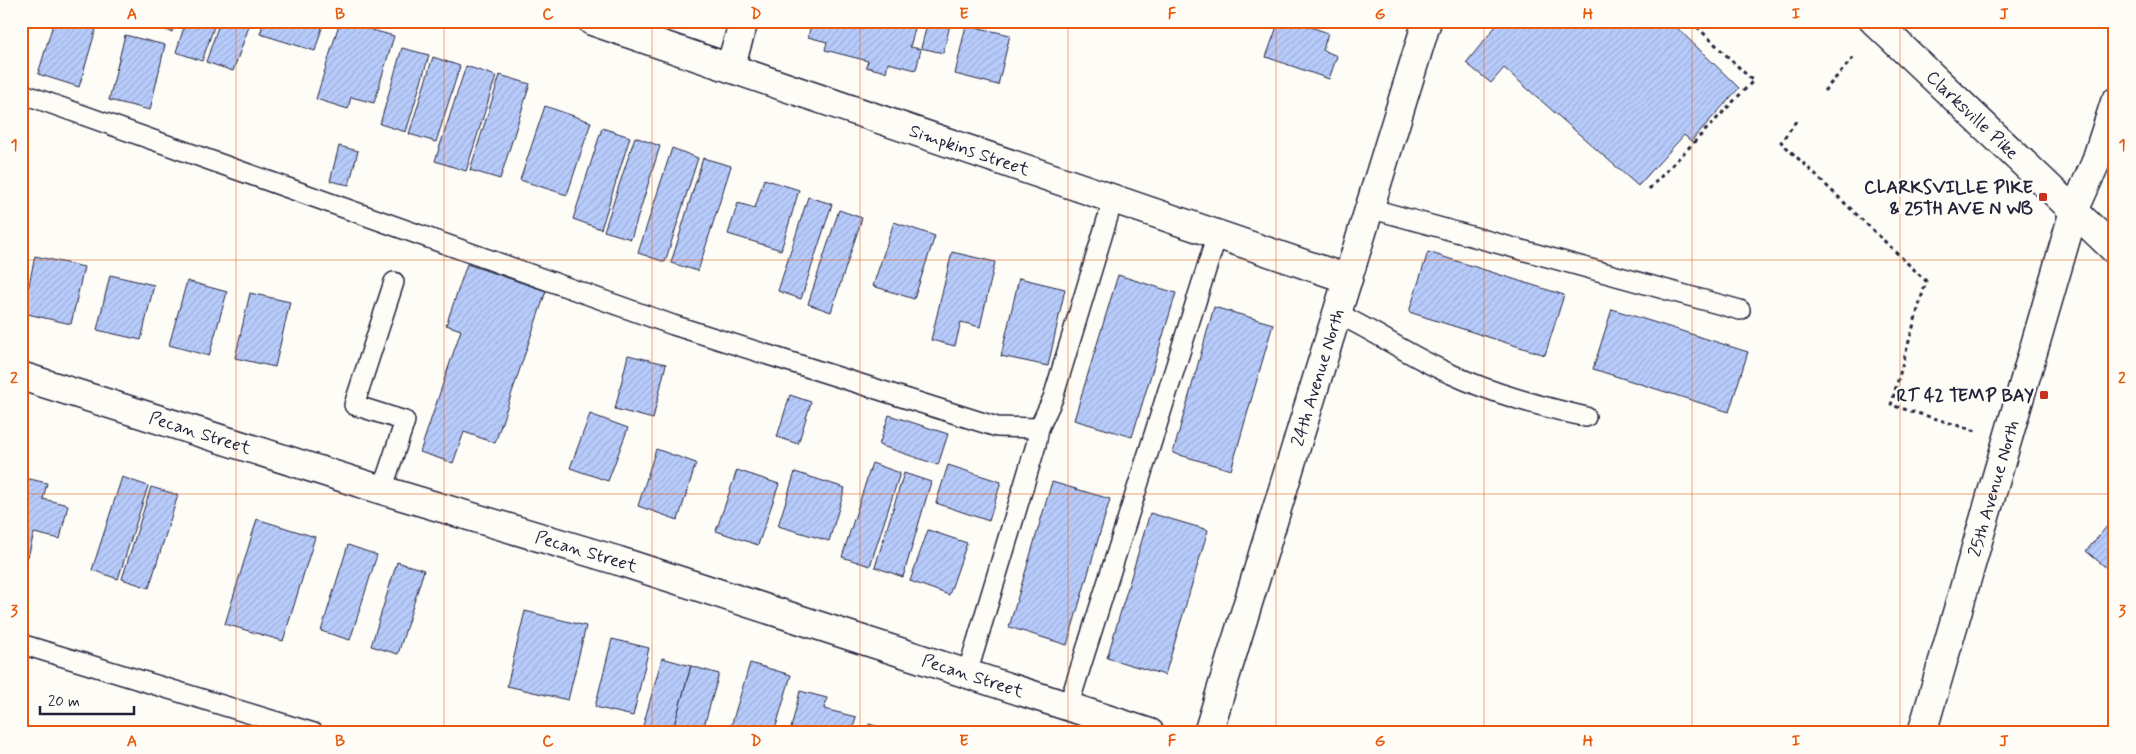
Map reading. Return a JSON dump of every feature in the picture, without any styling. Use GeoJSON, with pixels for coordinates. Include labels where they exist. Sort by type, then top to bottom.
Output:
{"type":"FeatureCollection","features":[{"type":"Feature","properties":{"kind":"street","name":"Simpkins Street"},"geometry":{"type":"LineString","coordinates":[[592,21],[1348,279]]}},
{"type":"Feature","properties":{"kind":"street"},"geometry":{"type":"LineString","coordinates":[[730,67],[744,21]]}},
{"type":"Feature","properties":{"kind":"street","name":"24th Avenue North"},"geometry":{"type":"LineString","coordinates":[[1208,733],[1427,21]]}},
{"type":"Feature","properties":{"kind":"street","name":"Clarksville Pike"},"geometry":{"type":"LineString","coordinates":[[1874,21],[2115,250]]}},
{"type":"Feature","properties":{"kind":"street","name":"25th Avenue North"},"geometry":{"type":"LineString","coordinates":[[1922,733],[2074,211],[2095,164],[2115,102]]}},
{"type":"Feature","properties":{"kind":"street","name":"Pecan Street"},"geometry":{"type":"LineString","coordinates":[[21,376],[382,490],[620,561],[1150,733]]}},
{"type":"Feature","properties":{"kind":"lane"},"geometry":{"type":"LineString","coordinates":[[21,93],[673,325],[997,426],[1039,428]]}},
{"type":"Feature","properties":{"kind":"lane"},"geometry":{"type":"LineString","coordinates":[[967,674],[1036,445],[1039,428],[1053,398],[1113,200]]}},
{"type":"Feature","properties":{"kind":"lane"},"geometry":{"type":"LineString","coordinates":[[1369,208],[1740,310]]}},
{"type":"Feature","properties":{"kind":"lane"},"geometry":{"type":"LineString","coordinates":[[1068,707],[1217,235]]}},
{"type":"Feature","properties":{"kind":"lane"},"geometry":{"type":"LineString","coordinates":[[382,490],[405,421],[354,405],[394,282]]}},
{"type":"Feature","properties":{"kind":"lane"},"geometry":{"type":"LineString","coordinates":[[1336,313],[1450,374],[1525,402],[1586,417]]}},
{"type":"Feature","properties":{"kind":"lane"},"geometry":{"type":"LineString","coordinates":[[21,644],[314,733]]}},
{"type":"Feature","properties":{"kind":"path"},"geometry":{"type":"LineString","coordinates":[[1649,189],[1752,81],[1691,21]]}},
{"type":"Feature","properties":{"kind":"path"},"geometry":{"type":"LineString","coordinates":[[1824,91],[1854,58]]}},
{"type":"Feature","properties":{"kind":"path"},"geometry":{"type":"LineString","coordinates":[[1796,121],[1781,142],[1926,281],[1892,404],[1976,431]]}},
{"type":"Feature","properties":{"kind":"building"},"geometry":{"type":"Polygon","coordinates":[[[54,21],[98,22],[79,87],[38,74],[54,21]]]}},
{"type":"Feature","properties":{"kind":"building"},"geometry":{"type":"Polygon","coordinates":[[[148,21],[175,21],[172,32],[147,24],[148,21]]]}},
{"type":"Feature","properties":{"kind":"building"},"geometry":{"type":"Polygon","coordinates":[[[186,21],[216,21],[202,61],[176,52],[186,21]]]}},
{"type":"Feature","properties":{"kind":"building"},"geometry":{"type":"Polygon","coordinates":[[[220,21],[251,21],[233,71],[206,62],[220,21]]]}},
{"type":"Feature","properties":{"kind":"building"},"geometry":{"type":"Polygon","coordinates":[[[264,21],[324,21],[315,51],[260,34],[264,21]]]}},
{"type":"Feature","properties":{"kind":"building"},"geometry":{"type":"Polygon","coordinates":[[[340,21],[394,36],[374,103],[351,97],[348,109],[316,99],[340,21]]]}},
{"type":"Feature","properties":{"kind":"building"},"geometry":{"type":"Polygon","coordinates":[[[812,21],[917,21],[910,47],[921,49],[916,70],[888,63],[886,72],[866,67],[868,61],[825,50],[827,42],[808,37],[812,21]]]}},
{"type":"Feature","properties":{"kind":"building"},"geometry":{"type":"Polygon","coordinates":[[[928,21],[951,21],[943,53],[921,48],[928,21]]]}},
{"type":"Feature","properties":{"kind":"building"},"geometry":{"type":"Polygon","coordinates":[[[1279,21],[1294,21],[1328,33],[1323,50],[1337,56],[1329,79],[1266,57],[1279,21]]]}},
{"type":"Feature","properties":{"kind":"building"},"geometry":{"type":"Polygon","coordinates":[[[1500,21],[1670,21],[1739,88],[1691,141],[1684,135],[1638,186],[1504,68],[1491,83],[1466,63],[1500,21]]]}},
{"type":"Feature","properties":{"kind":"building"},"geometry":{"type":"Polygon","coordinates":[[[966,25],[1010,35],[998,85],[955,74],[966,25]]]}},
{"type":"Feature","properties":{"kind":"building"},"geometry":{"type":"Polygon","coordinates":[[[125,35],[165,45],[150,110],[109,100],[125,35]]]}},
{"type":"Feature","properties":{"kind":"building"},"geometry":{"type":"Polygon","coordinates":[[[402,48],[429,55],[406,132],[380,124],[402,48]]]}},
{"type":"Feature","properties":{"kind":"building"},"geometry":{"type":"Polygon","coordinates":[[[433,57],[460,66],[436,142],[409,134],[433,57]]]}},
{"type":"Feature","properties":{"kind":"building"},"geometry":{"type":"Polygon","coordinates":[[[466,66],[496,76],[466,171],[435,161],[466,66]]]}},
{"type":"Feature","properties":{"kind":"building"},"geometry":{"type":"Polygon","coordinates":[[[500,75],[530,84],[500,179],[470,170],[500,75]]]}},
{"type":"Feature","properties":{"kind":"building"},"geometry":{"type":"Polygon","coordinates":[[[545,106],[591,122],[567,195],[520,180],[545,106]]]}},
{"type":"Feature","properties":{"kind":"building"},"geometry":{"type":"Polygon","coordinates":[[[602,128],[630,137],[601,229],[573,219],[602,128]]]}},
{"type":"Feature","properties":{"kind":"building"},"geometry":{"type":"Polygon","coordinates":[[[635,137],[660,146],[631,239],[604,231],[635,137]]]}},
{"type":"Feature","properties":{"kind":"building"},"geometry":{"type":"Polygon","coordinates":[[[339,146],[358,151],[349,185],[330,181],[339,146]]]}},
{"type":"Feature","properties":{"kind":"building"},"geometry":{"type":"Polygon","coordinates":[[[672,148],[698,158],[665,262],[638,253],[672,148]]]}},
{"type":"Feature","properties":{"kind":"building"},"geometry":{"type":"Polygon","coordinates":[[[703,158],[731,166],[698,271],[671,263],[703,158]]]}},
{"type":"Feature","properties":{"kind":"building"},"geometry":{"type":"Polygon","coordinates":[[[764,179],[799,190],[781,250],[728,234],[738,203],[755,208],[764,179]]]}},
{"type":"Feature","properties":{"kind":"building"},"geometry":{"type":"Polygon","coordinates":[[[808,197],[832,204],[801,299],[778,291],[808,197]]]}},
{"type":"Feature","properties":{"kind":"building"},"geometry":{"type":"Polygon","coordinates":[[[839,210],[862,218],[831,312],[808,304],[839,210]]]}},
{"type":"Feature","properties":{"kind":"building"},"geometry":{"type":"Polygon","coordinates":[[[894,222],[935,236],[914,299],[873,286],[894,222]]]}},
{"type":"Feature","properties":{"kind":"building"},"geometry":{"type":"Polygon","coordinates":[[[952,252],[995,262],[980,327],[961,322],[955,346],[931,340],[952,252]]]}},
{"type":"Feature","properties":{"kind":"building"},"geometry":{"type":"Polygon","coordinates":[[[1428,252],[1564,295],[1545,355],[1409,312],[1428,252]]]}},
{"type":"Feature","properties":{"kind":"building"},"geometry":{"type":"Polygon","coordinates":[[[35,256],[84,267],[71,324],[23,313],[35,256]]]}},
{"type":"Feature","properties":{"kind":"building"},"geometry":{"type":"Polygon","coordinates":[[[467,264],[546,291],[495,443],[464,432],[453,463],[420,452],[461,330],[446,325],[467,264]]]}},
{"type":"Feature","properties":{"kind":"building"},"geometry":{"type":"Polygon","coordinates":[[[110,275],[154,285],[141,340],[97,330],[110,275]]]}},
{"type":"Feature","properties":{"kind":"building"},"geometry":{"type":"Polygon","coordinates":[[[1118,275],[1176,293],[1132,437],[1074,420],[1118,275]]]}},
{"type":"Feature","properties":{"kind":"building"},"geometry":{"type":"Polygon","coordinates":[[[1019,278],[1065,289],[1048,366],[1001,356],[1019,278]]]}},
{"type":"Feature","properties":{"kind":"building"},"geometry":{"type":"Polygon","coordinates":[[[187,281],[227,292],[209,356],[169,345],[187,281]]]}},
{"type":"Feature","properties":{"kind":"building"},"geometry":{"type":"Polygon","coordinates":[[[250,293],[290,302],[275,367],[235,358],[250,293]]]}},
{"type":"Feature","properties":{"kind":"building"},"geometry":{"type":"Polygon","coordinates":[[[1214,307],[1273,324],[1231,470],[1173,453],[1214,307]]]}},
{"type":"Feature","properties":{"kind":"building"},"geometry":{"type":"Polygon","coordinates":[[[1612,309],[1748,352],[1729,412],[1593,369],[1612,309]]]}},
{"type":"Feature","properties":{"kind":"building"},"geometry":{"type":"Polygon","coordinates":[[[628,355],[666,364],[653,419],[615,409],[628,355]]]}},
{"type":"Feature","properties":{"kind":"building"},"geometry":{"type":"Polygon","coordinates":[[[790,395],[811,402],[798,444],[777,437],[790,395]]]}},
{"type":"Feature","properties":{"kind":"building"},"geometry":{"type":"Polygon","coordinates":[[[590,414],[628,428],[608,481],[570,468],[590,414]]]}},
{"type":"Feature","properties":{"kind":"building"},"geometry":{"type":"Polygon","coordinates":[[[889,415],[948,434],[938,465],[879,445],[889,415]]]}},
{"type":"Feature","properties":{"kind":"building"},"geometry":{"type":"Polygon","coordinates":[[[656,449],[696,463],[678,520],[638,506],[656,449]]]}},
{"type":"Feature","properties":{"kind":"building"},"geometry":{"type":"Polygon","coordinates":[[[872,463],[900,473],[870,566],[842,557],[872,463]]]}},
{"type":"Feature","properties":{"kind":"building"},"geometry":{"type":"Polygon","coordinates":[[[948,465],[1001,482],[989,521],[936,503],[948,465]]]}},
{"type":"Feature","properties":{"kind":"building"},"geometry":{"type":"Polygon","coordinates":[[[737,470],[779,484],[758,545],[716,531],[737,470]]]}},
{"type":"Feature","properties":{"kind":"building"},"geometry":{"type":"Polygon","coordinates":[[[795,472],[845,488],[829,541],[778,526],[795,472]]]}},
{"type":"Feature","properties":{"kind":"building"},"geometry":{"type":"Polygon","coordinates":[[[904,473],[931,482],[903,577],[875,567],[904,473]]]}},
{"type":"Feature","properties":{"kind":"building"},"geometry":{"type":"Polygon","coordinates":[[[21,477],[47,483],[43,499],[68,505],[60,539],[34,533],[28,557],[21,556],[21,477]]]}},
{"type":"Feature","properties":{"kind":"building"},"geometry":{"type":"Polygon","coordinates":[[[122,477],[148,486],[118,579],[92,570],[122,477]]]}},
{"type":"Feature","properties":{"kind":"building"},"geometry":{"type":"Polygon","coordinates":[[[1052,482],[1110,499],[1067,645],[1009,627],[1052,482]]]}},
{"type":"Feature","properties":{"kind":"building"},"geometry":{"type":"Polygon","coordinates":[[[151,487],[178,495],[149,588],[122,579],[151,487]]]}},
{"type":"Feature","properties":{"kind":"building"},"geometry":{"type":"Polygon","coordinates":[[[1150,513],[1208,530],[1165,675],[1107,658],[1150,513]]]}},
{"type":"Feature","properties":{"kind":"building"},"geometry":{"type":"Polygon","coordinates":[[[2115,517],[2115,575],[2086,551],[2115,517]]]}},
{"type":"Feature","properties":{"kind":"building"},"geometry":{"type":"Polygon","coordinates":[[[257,519],[315,537],[283,641],[225,624],[257,519]]]}},
{"type":"Feature","properties":{"kind":"building"},"geometry":{"type":"Polygon","coordinates":[[[928,530],[967,543],[949,595],[910,581],[928,530]]]}},
{"type":"Feature","properties":{"kind":"building"},"geometry":{"type":"Polygon","coordinates":[[[348,545],[377,555],[350,640],[321,631],[348,545]]]}},
{"type":"Feature","properties":{"kind":"building"},"geometry":{"type":"Polygon","coordinates":[[[397,562],[424,570],[398,654],[371,646],[397,562]]]}},
{"type":"Feature","properties":{"kind":"building"},"geometry":{"type":"Polygon","coordinates":[[[525,611],[586,626],[568,700],[507,686],[525,611]]]}},
{"type":"Feature","properties":{"kind":"building"},"geometry":{"type":"Polygon","coordinates":[[[612,639],[649,648],[633,716],[595,707],[612,639]]]}},
{"type":"Feature","properties":{"kind":"building"},"geometry":{"type":"Polygon","coordinates":[[[662,658],[691,666],[672,733],[641,733],[662,658]]]}},
{"type":"Feature","properties":{"kind":"building"},"geometry":{"type":"Polygon","coordinates":[[[750,663],[791,675],[774,733],[729,733],[750,663]]]}},
{"type":"Feature","properties":{"kind":"building"},"geometry":{"type":"Polygon","coordinates":[[[691,666],[719,674],[702,733],[672,733],[691,666]]]}},
{"type":"Feature","properties":{"kind":"building"},"geometry":{"type":"Polygon","coordinates":[[[800,691],[827,698],[824,709],[856,717],[852,733],[790,733],[800,691]]]}},
{"type":"Feature","properties":{"kind":"building"},"geometry":{"type":"Polygon","coordinates":[[[869,724],[901,733],[866,733],[869,724]]]}},
{"type":"Feature","properties":{"kind":"place","name":"CLARKSVILLE PIKE & 25TH AVE N WB"},"geometry":{"type":"Point","coordinates":[2043,197]}},
{"type":"Feature","properties":{"kind":"place","name":"RT 42 TEMP BAY"},"geometry":{"type":"Point","coordinates":[2044,395]}}]}
